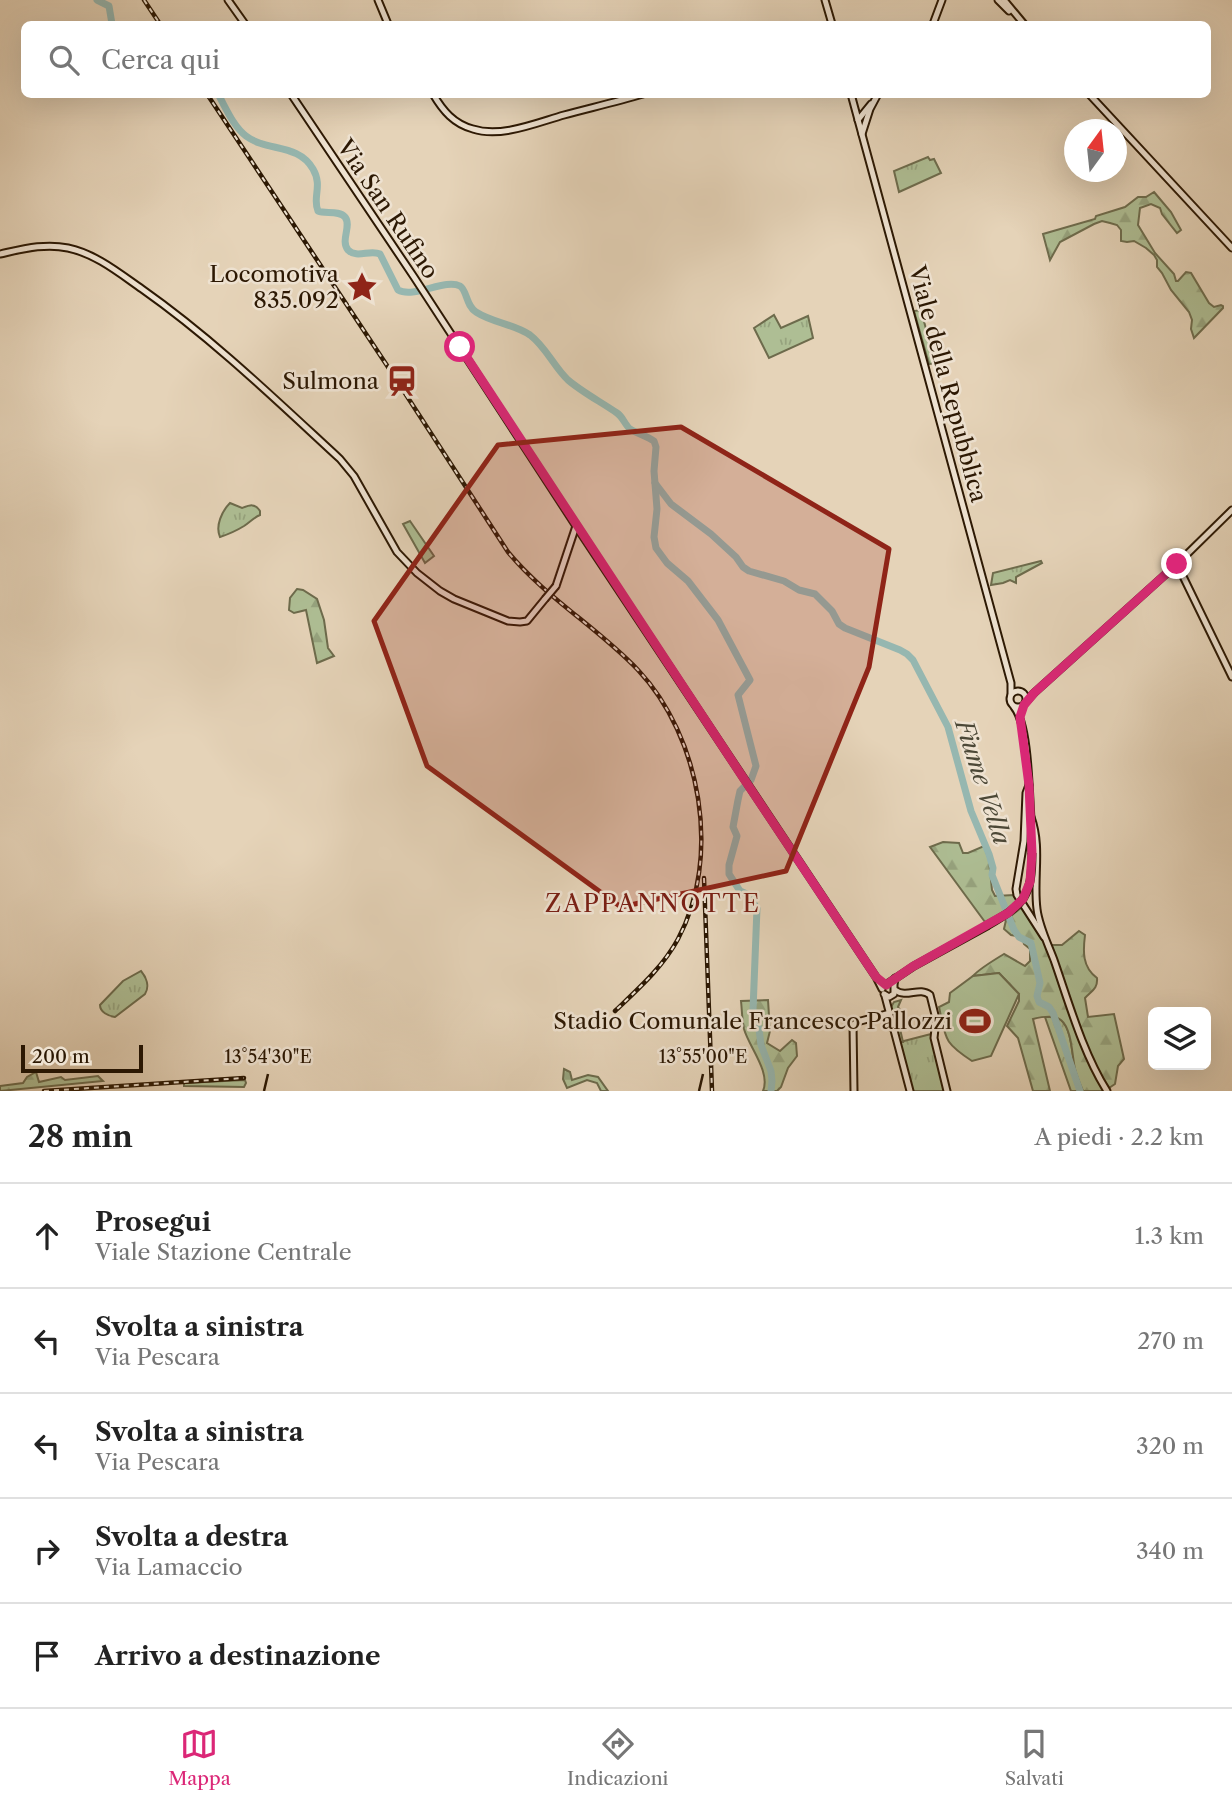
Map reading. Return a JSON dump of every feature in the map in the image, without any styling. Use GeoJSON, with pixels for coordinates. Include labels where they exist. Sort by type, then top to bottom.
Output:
{"type":"FeatureCollection","features":[{"type":"Feature","properties":{"kind":"street"},"geometry":{"type":"LineString","coordinates":[[228,0],[243,21]]}},
{"type":"Feature","properties":{"kind":"street"},"geometry":{"type":"LineString","coordinates":[[378,0],[387,21]]}},
{"type":"Feature","properties":{"kind":"street"},"geometry":{"type":"LineString","coordinates":[[825,0],[830,21]]}},
{"type":"Feature","properties":{"kind":"street"},"geometry":{"type":"LineString","coordinates":[[934,21],[942,0]]}},
{"type":"Feature","properties":{"kind":"street"},"geometry":{"type":"LineString","coordinates":[[998,0],[1021,21]]}},
{"type":"Feature","properties":{"kind":"street"},"geometry":{"type":"LineString","coordinates":[[1004,0],[1021,21]]}},
{"type":"Feature","properties":{"kind":"street","name":"Via San Rufino"},"geometry":{"type":"LineString","coordinates":[[294,98],[750,789],[876,977],[889,990]]}},
{"type":"Feature","properties":{"kind":"street"},"geometry":{"type":"LineString","coordinates":[[435,98],[442,109],[460,124],[472,129],[494,132],[628,98]]}},
{"type":"Feature","properties":{"kind":"street","name":"Viale della Repubblica"},"geometry":{"type":"LineString","coordinates":[[851,98],[1011,683],[1011,694]]}},
{"type":"Feature","properties":{"kind":"street"},"geometry":{"type":"LineString","coordinates":[[858,120],[863,121],[876,98]]}},
{"type":"Feature","properties":{"kind":"street"},"geometry":{"type":"LineString","coordinates":[[1093,98],[1232,248]]}},
{"type":"Feature","properties":{"kind":"street"},"geometry":{"type":"LineString","coordinates":[[853,104],[867,112]]}},
{"type":"Feature","properties":{"kind":"street"},"geometry":{"type":"LineString","coordinates":[[862,135],[867,112]]}},
{"type":"Feature","properties":{"kind":"street"},"geometry":{"type":"LineString","coordinates":[[0,254],[46,246],[86,253],[169,308],[201,333],[340,459],[354,476],[397,552],[440,592],[454,599],[508,621],[527,621],[556,586],[576,526]]}},
{"type":"Feature","properties":{"kind":"street"},"geometry":{"type":"LineString","coordinates":[[1014,707],[1019,708],[1024,704],[1232,510]]}},
{"type":"Feature","properties":{"kind":"street"},"geometry":{"type":"LineString","coordinates":[[1177,564],[1232,677]]}},
{"type":"Feature","properties":{"kind":"street","name":"Viale della Repubblica"},"geometry":{"type":"LineString","coordinates":[[1011,683],[1021,692]]}},
{"type":"Feature","properties":{"kind":"street"},"geometry":{"type":"LineString","coordinates":[[1020,717],[1026,699],[1021,692]]}},
{"type":"Feature","properties":{"kind":"street"},"geometry":{"type":"LineString","coordinates":[[910,1091],[889,1011],[889,990],[894,981],[898,976],[1013,909],[1023,899],[1030,882],[1032,853],[1029,785],[1020,717],[1010,701],[1011,694],[1034,693]]}},
{"type":"Feature","properties":{"kind":"street"},"geometry":{"type":"LineString","coordinates":[[1029,785],[1023,859],[1017,892],[1048,944]]}},
{"type":"Feature","properties":{"kind":"street"},"geometry":{"type":"LineString","coordinates":[[1031,817],[1036,849],[1037,907],[1081,1036],[1107,1091]]}},
{"type":"Feature","properties":{"kind":"street"},"geometry":{"type":"LineString","coordinates":[[889,990],[903,994],[923,991],[929,993],[936,1019],[934,1036],[947,1091]]}},
{"type":"Feature","properties":{"kind":"street"},"geometry":{"type":"LineString","coordinates":[[854,1091],[853,1025],[857,1021],[889,1011]]}},
{"type":"Feature","properties":{"kind":"highlighted area"},"geometry":{"type":"Polygon","coordinates":[[[681,427],[889,549],[869,667],[786,871],[621,907],[427,766],[374,621],[498,445],[681,427]]]}},
{"type":"Feature","properties":{"kind":"green space"},"geometry":{"type":"Polygon","coordinates":[[[928,157],[930,160],[934,159],[941,173],[899,192],[894,171],[928,157]]]}},
{"type":"Feature","properties":{"kind":"green space"},"geometry":{"type":"Polygon","coordinates":[[[1154,192],[1171,212],[1181,230],[1177,233],[1160,208],[1151,204],[1140,208],[1138,225],[1155,253],[1174,274],[1176,281],[1186,272],[1191,273],[1209,303],[1214,307],[1223,306],[1194,338],[1189,312],[1171,290],[1157,267],[1154,255],[1134,241],[1121,241],[1121,230],[1117,225],[1102,221],[1094,224],[1060,242],[1050,260],[1043,234],[1095,219],[1096,216],[1125,207],[1138,197],[1146,197],[1154,192]]]}},
{"type":"Feature","properties":{"kind":"green space"},"geometry":{"type":"Polygon","coordinates":[[[921,310],[935,363],[929,364],[914,311],[921,310]]]}},
{"type":"Feature","properties":{"kind":"green space"},"geometry":{"type":"Polygon","coordinates":[[[774,315],[781,328],[808,316],[813,338],[769,358],[754,328],[774,315]]]}},
{"type":"Feature","properties":{"kind":"green space"},"geometry":{"type":"Polygon","coordinates":[[[230,503],[242,508],[254,506],[260,511],[260,515],[220,537],[220,519],[230,503]]]}},
{"type":"Feature","properties":{"kind":"green space"},"geometry":{"type":"Polygon","coordinates":[[[410,521],[434,556],[425,563],[403,524],[410,521]]]}},
{"type":"Feature","properties":{"kind":"green space"},"geometry":{"type":"Polygon","coordinates":[[[1041,561],[1042,563],[1016,577],[1016,583],[1010,580],[991,585],[993,573],[1041,561]]]}},
{"type":"Feature","properties":{"kind":"green space"},"geometry":{"type":"Polygon","coordinates":[[[297,589],[317,599],[324,620],[328,648],[334,656],[317,663],[306,610],[294,613],[289,610],[290,598],[297,589]]]}},
{"type":"Feature","properties":{"kind":"green space"},"geometry":{"type":"Polygon","coordinates":[[[943,842],[959,843],[963,853],[984,846],[995,896],[1014,895],[1017,901],[985,922],[930,847],[943,842]]]}},
{"type":"Feature","properties":{"kind":"green space"},"geometry":{"type":"Polygon","coordinates":[[[1022,907],[1047,947],[1103,1091],[1083,1091],[1065,1024],[1055,1017],[1047,1016],[1033,1019],[1050,1091],[1033,1091],[1018,1038],[1007,1026],[1019,1001],[1019,994],[999,973],[973,976],[1004,954],[1025,966],[1030,961],[1030,949],[1024,944],[1022,937],[1011,935],[1004,929],[1006,920],[1022,907]]]}},
{"type":"Feature","properties":{"kind":"green space"},"geometry":{"type":"Polygon","coordinates":[[[1079,931],[1085,935],[1086,964],[1097,978],[1095,987],[1085,998],[1088,1017],[1114,1014],[1124,1059],[1118,1066],[1115,1084],[1109,1088],[1102,1081],[1081,1032],[1050,945],[1062,945],[1079,931]]]}},
{"type":"Feature","properties":{"kind":"green space"},"geometry":{"type":"Polygon","coordinates":[[[141,971],[147,982],[145,994],[115,1017],[103,1012],[100,1005],[123,981],[141,971]]]}},
{"type":"Feature","properties":{"kind":"green space","name":"Stadio Comunale Francesco Pallozzi"},"geometry":{"type":"Polygon","coordinates":[[[999,973],[1019,994],[991,1056],[972,1061],[947,1039],[939,1007],[949,1002],[950,993],[973,976],[999,973]]]}},
{"type":"Feature","properties":{"kind":"green space"},"geometry":{"type":"Polygon","coordinates":[[[768,1000],[770,1031],[767,1043],[780,1051],[792,1040],[796,1043],[797,1056],[777,1091],[763,1091],[765,1084],[762,1068],[742,1019],[741,1001],[768,1000]]]}},
{"type":"Feature","properties":{"kind":"green space"},"geometry":{"type":"Polygon","coordinates":[[[901,1000],[898,1007],[908,1021],[906,1028],[900,1029],[903,1042],[900,1042],[891,1007],[894,1002],[901,1000]]]}},
{"type":"Feature","properties":{"kind":"green space"},"geometry":{"type":"Polygon","coordinates":[[[1045,1017],[1058,1018],[1065,1024],[1083,1091],[1071,1091],[1045,1017]]]}},
{"type":"Feature","properties":{"kind":"green space"},"geometry":{"type":"Polygon","coordinates":[[[931,1034],[945,1091],[912,1091],[900,1042],[931,1034]]]}},
{"type":"Feature","properties":{"kind":"green space"},"geometry":{"type":"Polygon","coordinates":[[[564,1069],[570,1072],[572,1080],[588,1075],[598,1077],[608,1091],[601,1091],[597,1083],[587,1080],[567,1088],[563,1079],[564,1069]]]}},
{"type":"Feature","properties":{"kind":"green space"},"geometry":{"type":"Polygon","coordinates":[[[36,1072],[39,1082],[61,1077],[65,1080],[98,1076],[103,1081],[0,1091],[0,1086],[23,1083],[36,1072]]]}},
{"type":"Feature","properties":{"kind":"green space"},"geometry":{"type":"Polygon","coordinates":[[[245,1080],[244,1087],[184,1086],[184,1083],[245,1080]]]}},
{"type":"Feature","properties":{"kind":"waterway"},"geometry":{"type":"LineString","coordinates":[[97,0],[109,6],[112,21]]}},
{"type":"Feature","properties":{"kind":"waterway","name":"Fiume Vella"},"geometry":{"type":"LineString","coordinates":[[220,98],[246,136],[254,141],[291,151],[307,161],[316,175],[318,211],[345,217],[345,242],[348,250],[355,254],[380,254],[398,290],[412,292],[446,285],[460,286],[476,312],[530,335],[568,380],[617,413],[630,429],[654,441],[656,548],[667,563],[688,581],[718,620],[750,680],[738,695],[756,766],[751,780],[740,791],[733,827],[737,836],[729,874],[740,891],[747,894],[757,908],[753,1010],[761,1045],[771,1071],[771,1091]]}},
{"type":"Feature","properties":{"kind":"waterway","name":"Fiume Vella"},"geometry":{"type":"LineString","coordinates":[[655,483],[671,504],[711,534],[743,567],[815,594],[832,611],[839,624],[900,650],[913,660],[948,727],[971,811],[989,854],[992,875],[1014,930],[1019,937],[1031,943],[1040,983],[1037,996],[1039,1002],[1049,1007],[1053,1013],[1080,1091]]}},
{"type":"Feature","properties":{"kind":"railway"},"geometry":{"type":"LineString","coordinates":[[144,0],[158,21]]}},
{"type":"Feature","properties":{"kind":"railway"},"geometry":{"type":"LineString","coordinates":[[210,98],[508,552],[538,584],[638,670],[660,697],[677,729],[690,763],[698,799],[701,836],[699,872],[691,907],[672,949],[650,977],[615,1011]]}},
{"type":"Feature","properties":{"kind":"railway"},"geometry":{"type":"LineString","coordinates":[[704,878],[712,1091]]}},
{"type":"Feature","properties":{"kind":"railway"},"geometry":{"type":"LineString","coordinates":[[44,1091],[244,1078]]}},
{"type":"Feature","properties":{"kind":"place","name":"Locomotiva 835.092"},"geometry":{"type":"Point","coordinates":[362,287]}},
{"type":"Feature","properties":{"kind":"place","name":"Sulmona"},"geometry":{"type":"Point","coordinates":[402,381]}},
{"type":"Feature","properties":{"kind":"place","name":"Stadio Comunale Francesco Pallozzi"},"geometry":{"type":"Point","coordinates":[975,1021]}},
{"type":"Feature","properties":{"kind":"district","name":"ZAPPANNOTTE"},"geometry":{"type":"Point","coordinates":[653,903]}},
{"type":"Feature","properties":{"kind":"route"},"geometry":{"type":"LineString","coordinates":[[460,347],[750,789],[876,977],[886,985],[912,967],[1008,913],[1023,899],[1028,890],[1032,867],[1029,785],[1020,717],[1024,705],[1177,564]]}}]}
